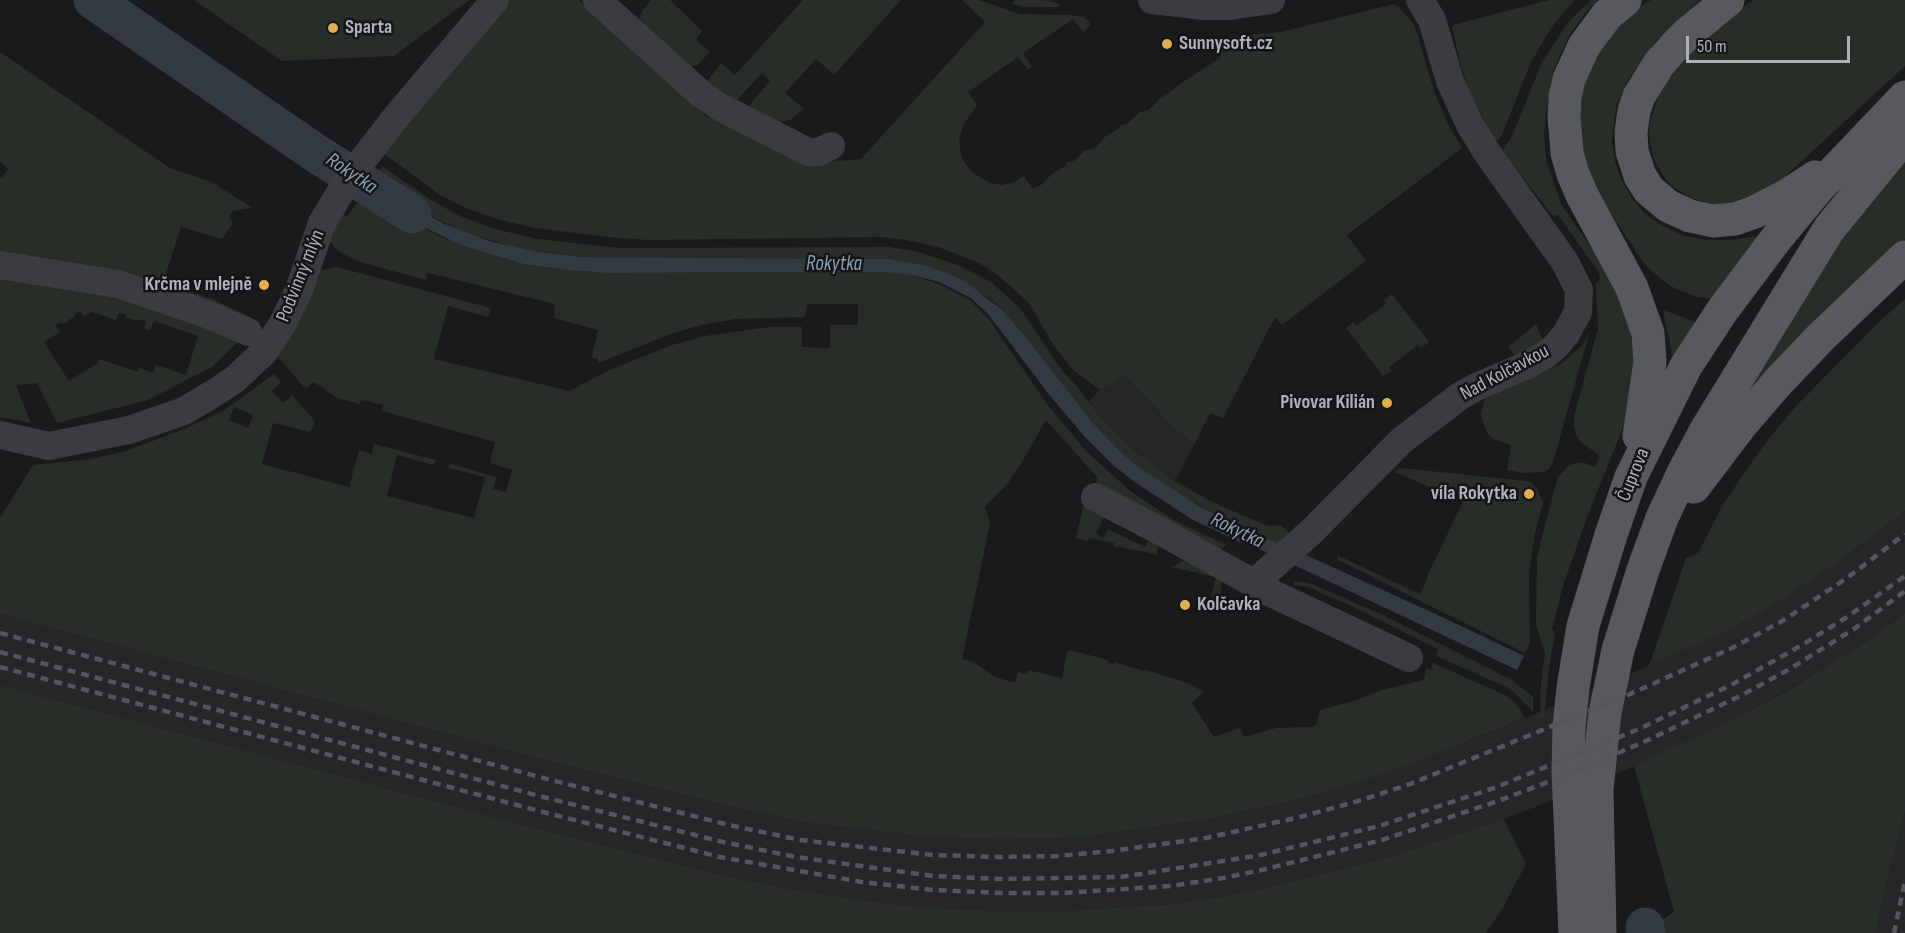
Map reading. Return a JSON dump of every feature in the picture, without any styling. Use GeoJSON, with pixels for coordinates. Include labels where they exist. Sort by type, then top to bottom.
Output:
{"type":"FeatureCollection","features":[{"type":"Feature","properties":{"kind":"main road"},"geometry":{"type":"LineString","coordinates":[[1625,0],[1601,23],[1584,46],[1569,79],[1564,116],[1573,174],[1632,288],[1648,333],[1650,362],[1631,477]]}},
{"type":"Feature","properties":{"kind":"main road"},"geometry":{"type":"LineString","coordinates":[[1728,0],[1675,46],[1659,64],[1639,96],[1631,132],[1632,151],[1640,176],[1650,190],[1668,206],[1690,216],[1713,221],[1735,219],[1771,205],[1849,154]]}},
{"type":"Feature","properties":{"kind":"main road","name":"Čuprova"},"geometry":{"type":"LineString","coordinates":[[1575,933],[1568,771],[1573,688],[1583,626],[1631,477],[1686,366],[1722,310],[1798,211],[1849,154],[1905,97]]}},
{"type":"Feature","properties":{"kind":"main road"},"geometry":{"type":"LineString","coordinates":[[1600,933],[1597,789],[1605,713],[1618,650],[1662,518],[1684,471],[1746,362],[1829,229],[1905,136]]}},
{"type":"Feature","properties":{"kind":"main road"},"geometry":{"type":"LineString","coordinates":[[1643,570],[1669,525],[1705,471],[1758,403],[1820,338],[1905,257]]}},
{"type":"Feature","properties":{"kind":"street","name":"Podvinný mlýn"},"geometry":{"type":"LineString","coordinates":[[0,435],[49,446],[129,430],[184,411],[235,379],[264,352],[282,325],[299,290],[317,234],[335,200],[366,155],[426,80],[495,0]]}},
{"type":"Feature","properties":{"kind":"street"},"geometry":{"type":"LineString","coordinates":[[597,0],[701,94],[720,107],[799,149],[819,152],[831,146]]}},
{"type":"Feature","properties":{"kind":"street"},"geometry":{"type":"LineString","coordinates":[[1152,0],[1204,6],[1230,6],[1271,0]]}},
{"type":"Feature","properties":{"kind":"street","name":"Nad Kolčavkou"},"geometry":{"type":"LineString","coordinates":[[1261,577],[1302,541],[1401,441],[1460,396],[1544,356],[1557,346],[1578,312],[1579,290],[1565,262],[1470,125],[1450,81],[1432,20],[1420,0]]}},
{"type":"Feature","properties":{"kind":"street","name":"Podvinný mlýn"},"geometry":{"type":"LineString","coordinates":[[0,265],[118,284],[208,315],[248,332]]}},
{"type":"Feature","properties":{"kind":"street"},"geometry":{"type":"LineString","coordinates":[[1095,498],[1162,532],[1261,577],[1409,658]]}},
{"type":"Feature","properties":{"kind":"shaded area","name":"Sparta"},"geometry":{"type":"Polygon","coordinates":[[[194,0],[469,0],[394,56],[282,61],[194,0]]]}},
{"type":"Feature","properties":{"kind":"shaded area"},"geometry":{"type":"Polygon","coordinates":[[[510,0],[579,0],[706,116],[799,157],[823,162],[861,159],[985,22],[962,0],[979,0],[1020,14],[1084,17],[1090,25],[1083,32],[1073,19],[1023,53],[1032,67],[1028,70],[1018,57],[968,92],[977,105],[964,124],[959,139],[961,155],[966,165],[973,173],[990,183],[1002,185],[1024,176],[1032,188],[1040,186],[1052,174],[1067,165],[1066,163],[1074,161],[1085,150],[1094,149],[1106,136],[1128,123],[1140,112],[1149,110],[1160,98],[1220,58],[1224,37],[1281,32],[1394,4],[1414,24],[1435,94],[1462,148],[1347,235],[1366,261],[1282,325],[1275,317],[1223,418],[1210,413],[1194,445],[1171,425],[1125,376],[1100,390],[1073,370],[1054,346],[1029,303],[999,276],[979,263],[938,247],[882,237],[648,240],[607,237],[535,228],[497,219],[466,208],[440,195],[383,153],[510,0]]]}},
{"type":"Feature","properties":{"kind":"shaded area"},"geometry":{"type":"Polygon","coordinates":[[[651,0],[670,0],[702,31],[696,40],[710,52],[697,65],[690,67],[639,19],[651,0]]]}},
{"type":"Feature","properties":{"kind":"shaded area"},"geometry":{"type":"Polygon","coordinates":[[[803,0],[901,0],[834,75],[816,59],[785,93],[804,109],[790,120],[774,123],[748,109],[770,81],[762,73],[737,100],[706,83],[721,63],[735,75],[803,0]]]}},
{"type":"Feature","properties":{"kind":"shaded area"},"geometry":{"type":"Polygon","coordinates":[[[1014,0],[1045,0],[1060,4],[1057,7],[1025,7],[1012,4],[1014,0]]]}},
{"type":"Feature","properties":{"kind":"shaded area"},"geometry":{"type":"Polygon","coordinates":[[[1549,0],[1575,0],[1554,24],[1530,64],[1502,135],[1494,141],[1469,90],[1452,27],[1549,0]]]}},
{"type":"Feature","properties":{"kind":"shaded area"},"geometry":{"type":"Polygon","coordinates":[[[1591,0],[1598,0],[1586,12],[1569,36],[1553,71],[1544,135],[1546,160],[1561,204],[1603,265],[1626,309],[1636,353],[1624,425],[1587,517],[1562,589],[1552,630],[1555,632],[1544,718],[1540,719],[1541,682],[1545,654],[1536,625],[1537,560],[1558,477],[1569,465],[1576,463],[1585,463],[1595,467],[1600,456],[1581,442],[1576,435],[1574,416],[1598,329],[1596,283],[1600,280],[1599,273],[1561,219],[1557,215],[1553,216],[1502,151],[1512,136],[1542,62],[1569,21],[1591,0]]]}},
{"type":"Feature","properties":{"kind":"shaded area"},"geometry":{"type":"Polygon","coordinates":[[[1651,0],[1700,0],[1657,40],[1629,78],[1617,103],[1612,141],[1615,161],[1621,179],[1631,197],[1644,213],[1663,226],[1685,236],[1707,240],[1732,240],[1755,236],[1758,240],[1713,299],[1697,297],[1670,286],[1644,263],[1590,183],[1576,120],[1588,66],[1616,25],[1651,0]]]}},
{"type":"Feature","properties":{"kind":"shaded area"},"geometry":{"type":"Polygon","coordinates":[[[1753,0],[1905,0],[1905,66],[1777,184],[1741,203],[1715,205],[1691,198],[1672,186],[1664,177],[1653,158],[1649,135],[1650,121],[1661,89],[1691,51],[1753,0]]]}},
{"type":"Feature","properties":{"kind":"shaded area"},"geometry":{"type":"Polygon","coordinates":[[[0,52],[170,168],[212,182],[252,208],[233,211],[229,216],[233,223],[222,239],[181,227],[163,283],[215,300],[256,320],[248,332],[212,367],[148,400],[57,423],[37,383],[16,385],[31,423],[0,417],[0,177],[2,178],[8,169],[0,162],[0,52]],[[80,311],[64,324],[62,322],[56,325],[60,332],[44,342],[69,381],[98,363],[99,359],[138,372],[139,368],[153,373],[156,365],[186,375],[198,336],[154,321],[150,330],[144,329],[146,321],[139,319],[138,321],[119,313],[116,320],[92,312],[84,317],[80,311]]]}},
{"type":"Feature","properties":{"kind":"shaded area"},"geometry":{"type":"Polygon","coordinates":[[[1905,157],[1905,239],[1743,399],[1812,276],[1905,157]]]}},
{"type":"Feature","properties":{"kind":"shaded area"},"geometry":{"type":"Polygon","coordinates":[[[382,166],[431,200],[460,216],[495,229],[538,239],[619,248],[890,247],[919,252],[958,265],[991,282],[1020,308],[1063,372],[1103,420],[1133,449],[1175,481],[1212,502],[1268,526],[1281,525],[1292,536],[1282,545],[1235,524],[1182,496],[1139,467],[1092,422],[1022,332],[992,300],[944,272],[929,266],[891,259],[580,257],[519,249],[467,233],[423,213],[372,181],[382,166]]]}},
{"type":"Feature","properties":{"kind":"shaded area"},"geometry":{"type":"Polygon","coordinates":[[[364,193],[437,235],[460,245],[523,264],[566,270],[607,273],[883,272],[912,275],[939,284],[971,301],[990,321],[1047,404],[1086,451],[1129,490],[1148,503],[1174,520],[1226,545],[1219,548],[1096,486],[1097,477],[1046,420],[1008,483],[985,507],[990,523],[962,659],[973,662],[995,677],[1015,683],[1018,672],[1026,674],[1028,670],[1062,678],[1067,652],[1070,650],[1108,660],[1108,663],[1113,664],[1114,662],[1146,670],[1188,683],[1204,692],[1192,703],[1214,737],[1240,728],[1244,737],[1276,728],[1311,727],[1316,724],[1320,710],[1360,699],[1382,690],[1424,680],[1426,669],[1431,669],[1433,663],[1503,694],[1515,702],[1525,718],[1404,767],[1357,783],[1296,800],[1203,820],[1057,838],[934,837],[803,822],[733,807],[556,763],[0,614],[0,518],[33,465],[91,459],[126,451],[223,411],[274,374],[281,382],[272,391],[283,403],[292,395],[315,423],[310,432],[273,423],[262,464],[349,487],[359,450],[372,454],[374,444],[436,460],[434,465],[397,455],[387,496],[474,518],[485,477],[448,468],[449,463],[496,477],[493,489],[506,492],[512,470],[490,463],[495,442],[382,411],[383,405],[361,400],[360,404],[337,398],[314,382],[306,389],[277,356],[321,270],[337,267],[491,308],[488,317],[448,306],[434,359],[570,391],[605,372],[672,345],[705,336],[769,327],[802,327],[802,347],[830,348],[830,325],[858,325],[858,304],[807,304],[805,317],[736,319],[701,325],[668,335],[598,363],[598,359],[592,356],[598,330],[554,318],[555,304],[428,273],[426,280],[360,262],[340,252],[329,239],[341,213],[347,217],[364,193]],[[234,407],[229,420],[248,428],[253,415],[234,407]]]}},
{"type":"Feature","properties":{"kind":"shaded area"},"geometry":{"type":"Polygon","coordinates":[[[1392,294],[1429,342],[1421,348],[1418,345],[1389,367],[1392,371],[1383,376],[1346,328],[1354,322],[1356,326],[1386,304],[1384,300],[1392,294]]]}},
{"type":"Feature","properties":{"kind":"shaded area"},"geometry":{"type":"Polygon","coordinates":[[[1905,299],[1905,511],[1837,563],[1774,605],[1724,632],[1649,666],[1686,558],[1698,553],[1723,505],[1746,470],[1796,406],[1880,321],[1905,299]]]}},
{"type":"Feature","properties":{"kind":"shaded area"},"geometry":{"type":"Polygon","coordinates":[[[1663,310],[1694,321],[1673,357],[1663,310]]]}},
{"type":"Feature","properties":{"kind":"shaded area"},"geometry":{"type":"Polygon","coordinates":[[[1536,324],[1543,341],[1517,358],[1508,347],[1536,324]]]}},
{"type":"Feature","properties":{"kind":"shaded area"},"geometry":{"type":"Polygon","coordinates":[[[1589,334],[1550,468],[1544,472],[1523,473],[1507,470],[1511,445],[1493,439],[1488,434],[1481,414],[1485,398],[1489,394],[1564,362],[1582,345],[1589,334]]]}},
{"type":"Feature","properties":{"kind":"shaded area"},"geometry":{"type":"Polygon","coordinates":[[[1124,376],[1171,425],[1194,445],[1175,481],[1133,449],[1103,420],[1089,401],[1100,390],[1124,376]]]}},
{"type":"Feature","properties":{"kind":"shaded area"},"geometry":{"type":"Polygon","coordinates":[[[1401,468],[1526,481],[1532,483],[1538,490],[1543,503],[1535,533],[1529,573],[1530,644],[1525,653],[1338,560],[1337,555],[1420,594],[1463,502],[1395,472],[1401,468]]]}},
{"type":"Feature","properties":{"kind":"shaded area"},"geometry":{"type":"Polygon","coordinates":[[[1083,499],[1108,510],[1096,533],[1103,538],[1108,529],[1145,547],[1151,536],[1159,541],[1156,556],[1114,546],[1114,543],[1076,538],[1083,499]]]}},
{"type":"Feature","properties":{"kind":"shaded area"},"geometry":{"type":"Polygon","coordinates":[[[1905,511],[1905,613],[1864,643],[1815,674],[1748,712],[1655,757],[1504,819],[1387,858],[1270,887],[1173,904],[1063,911],[1001,911],[931,908],[790,889],[716,874],[539,829],[0,685],[0,614],[556,763],[803,822],[1110,833],[1203,820],[1296,800],[1404,767],[1489,733],[1724,632],[1774,605],[1837,563],[1905,511]]]}},
{"type":"Feature","properties":{"kind":"shaded area"},"geometry":{"type":"Polygon","coordinates":[[[1196,560],[1222,580],[1215,611],[1207,612],[1216,577],[1171,567],[1183,561],[1196,560]]]}},
{"type":"Feature","properties":{"kind":"shaded area"},"geometry":{"type":"Polygon","coordinates":[[[1294,581],[1312,584],[1385,616],[1512,680],[1533,697],[1533,712],[1508,688],[1436,656],[1438,649],[1308,587],[1294,585],[1294,581]]]}},
{"type":"Feature","properties":{"kind":"shaded area"},"geometry":{"type":"Polygon","coordinates":[[[1905,613],[1905,812],[1886,883],[1876,933],[1642,933],[1674,912],[1634,766],[1748,712],[1797,685],[1864,643],[1905,613]]]}},
{"type":"Feature","properties":{"kind":"shaded area"},"geometry":{"type":"Polygon","coordinates":[[[0,685],[716,874],[859,900],[931,908],[1001,911],[1063,911],[1173,904],[1270,887],[1387,858],[1504,819],[1526,864],[1502,909],[1486,933],[0,933],[0,685]]]}},
{"type":"Feature","properties":{"kind":"shaded area"},"geometry":{"type":"Polygon","coordinates":[[[1905,812],[1905,933],[1876,933],[1886,883],[1905,812]]]}},
{"type":"Feature","properties":{"kind":"water"},"geometry":{"type":"Polygon","coordinates":[[[372,181],[445,224],[492,242],[539,252],[580,257],[891,259],[929,266],[944,272],[963,280],[1001,309],[1022,332],[1092,422],[1139,467],[1199,506],[1282,545],[1271,554],[1240,542],[1193,520],[1136,483],[1113,465],[1084,436],[1051,397],[988,314],[971,298],[939,282],[912,275],[883,272],[607,273],[523,264],[460,245],[412,221],[364,193],[372,181]]]}},
{"type":"Feature","properties":{"kind":"water"},"geometry":{"type":"Polygon","coordinates":[[[1304,554],[1524,656],[1517,670],[1292,564],[1304,554]]]}},
{"type":"Feature","properties":{"kind":"waterway","name":"Rokytka"},"geometry":{"type":"LineString","coordinates":[[93,0],[317,154],[412,214]]}},
{"type":"Feature","properties":{"kind":"waterway","name":"Rokytka"},"geometry":{"type":"LineString","coordinates":[[1645,927],[1646,933]]}},
{"type":"Feature","properties":{"kind":"railway"},"geometry":{"type":"LineString","coordinates":[[0,633],[551,780],[729,825],[800,840],[933,855],[1058,856],[1206,838],[1300,817],[1410,784],[1628,695],[1732,648],[1784,620],[1847,578],[1905,534]]}},
{"type":"Feature","properties":{"kind":"railway"},"geometry":{"type":"LineString","coordinates":[[0,652],[547,798],[723,842],[796,857],[933,876],[1000,879],[1121,877],[1261,855],[1379,826],[1494,788],[1639,729],[1731,685],[1847,617],[1905,576]]}},
{"type":"Feature","properties":{"kind":"railway"},"geometry":{"type":"LineString","coordinates":[[0,667],[720,857],[862,882],[933,890],[1063,893],[1171,886],[1266,869],[1382,840],[1498,801],[1577,771],[1740,696],[1788,670],[1854,629],[1905,591]]}},
{"type":"Feature","properties":{"kind":"railway"},"geometry":{"type":"LineString","coordinates":[[1894,933],[1905,881]]}},
{"type":"Feature","properties":{"kind":"place","name":"Sparta"},"geometry":{"type":"Point","coordinates":[333,28]}},
{"type":"Feature","properties":{"kind":"place","name":"Sunnysoft.cz"},"geometry":{"type":"Point","coordinates":[1167,44]}},
{"type":"Feature","properties":{"kind":"place","name":"Krčma v mlejně"},"geometry":{"type":"Point","coordinates":[264,285]}},
{"type":"Feature","properties":{"kind":"place","name":"Pivovar Kilián"},"geometry":{"type":"Point","coordinates":[1387,403]}},
{"type":"Feature","properties":{"kind":"place","name":"víla Rokytka"},"geometry":{"type":"Point","coordinates":[1529,494]}},
{"type":"Feature","properties":{"kind":"place","name":"Kolčavka"},"geometry":{"type":"Point","coordinates":[1185,605]}}]}
